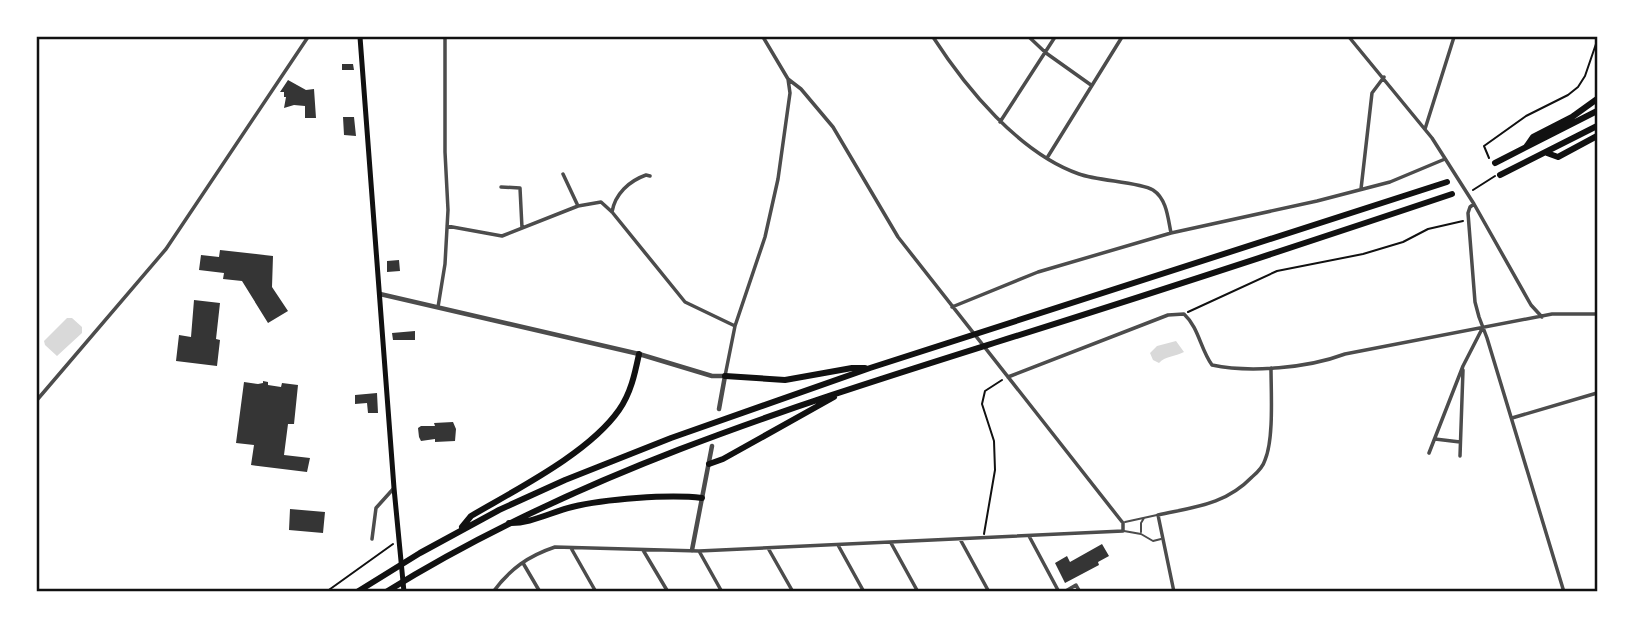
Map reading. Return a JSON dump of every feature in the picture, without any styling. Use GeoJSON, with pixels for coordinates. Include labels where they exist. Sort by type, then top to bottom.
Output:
{"type":"FeatureCollection","features":[{"type":"Feature","properties":{"kind":"highway"},"geometry":{"type":"LineString","coordinates":[[1525,149],[1534,137],[1572,117],[1597,99]]}},
{"type":"Feature","properties":{"kind":"highway"},"geometry":{"type":"LineString","coordinates":[[1493,164],[1597,111]]}},
{"type":"Feature","properties":{"kind":"highway"},"geometry":{"type":"LineString","coordinates":[[1498,175],[1597,127]]}},
{"type":"Feature","properties":{"kind":"highway"},"geometry":{"type":"LineString","coordinates":[[1547,153],[1558,156],[1597,136]]}},
{"type":"Feature","properties":{"kind":"highway"},"geometry":{"type":"LineString","coordinates":[[357,592],[457,532],[565,480],[701,426],[870,368],[1447,182]]}},
{"type":"Feature","properties":{"kind":"highway"},"geometry":{"type":"LineString","coordinates":[[386,592],[508,523],[581,489],[698,442],[840,393],[1452,194]]}},
{"type":"Feature","properties":{"kind":"highway"},"geometry":{"type":"LineString","coordinates":[[457,532],[471,516],[560,462],[608,423],[629,393],[639,354]]}},
{"type":"Feature","properties":{"kind":"highway"},"geometry":{"type":"LineString","coordinates":[[725,376],[785,380],[852,368],[870,368]]}},
{"type":"Feature","properties":{"kind":"highway"},"geometry":{"type":"LineString","coordinates":[[709,464],[723,459],[840,393]]}},
{"type":"Feature","properties":{"kind":"highway"},"geometry":{"type":"LineString","coordinates":[[508,523],[520,524],[576,506],[597,503],[680,496],[702,498]]}},
{"type":"Feature","properties":{"kind":"main road"},"geometry":{"type":"LineString","coordinates":[[360,37],[404,592]]}},
{"type":"Feature","properties":{"kind":"street"},"geometry":{"type":"LineString","coordinates":[[37,400],[166,249],[308,37]]}},
{"type":"Feature","properties":{"kind":"street"},"geometry":{"type":"LineString","coordinates":[[437,308],[445,264],[447,226],[445,37]]}},
{"type":"Feature","properties":{"kind":"street"},"geometry":{"type":"LineString","coordinates":[[493,592],[506,574],[555,547],[699,551],[1123,531],[1123,523],[898,237],[833,127],[801,89],[788,79],[763,37]]}},
{"type":"Feature","properties":{"kind":"street"},"geometry":{"type":"LineString","coordinates":[[933,37],[1000,122],[1046,158],[1079,174],[1153,190],[1163,201],[1171,233]]}},
{"type":"Feature","properties":{"kind":"street"},"geometry":{"type":"LineString","coordinates":[[1029,37],[1046,53],[1091,85]]}},
{"type":"Feature","properties":{"kind":"street"},"geometry":{"type":"LineString","coordinates":[[1000,122],[1055,37]]}},
{"type":"Feature","properties":{"kind":"street"},"geometry":{"type":"LineString","coordinates":[[1046,158],[1122,37]]}},
{"type":"Feature","properties":{"kind":"street"},"geometry":{"type":"LineString","coordinates":[[1349,37],[1425,129],[1468,194],[1531,305],[1542,317]]}},
{"type":"Feature","properties":{"kind":"street"},"geometry":{"type":"LineString","coordinates":[[1425,129],[1454,37]]}},
{"type":"Feature","properties":{"kind":"street"},"geometry":{"type":"LineString","coordinates":[[1360,190],[1372,93],[1384,77]]}},
{"type":"Feature","properties":{"kind":"street"},"geometry":{"type":"LineString","coordinates":[[719,409],[736,326],[765,237],[778,179],[790,93],[788,79]]}},
{"type":"Feature","properties":{"kind":"street"},"geometry":{"type":"LineString","coordinates":[[952,307],[1038,272],[1171,233],[1360,190],[1411,175],[1445,159]]}},
{"type":"Feature","properties":{"kind":"street"},"geometry":{"type":"LineString","coordinates":[[564,174],[578,206]]}},
{"type":"Feature","properties":{"kind":"street"},"geometry":{"type":"LineString","coordinates":[[612,212],[614,204],[629,184],[646,175],[650,176]]}},
{"type":"Feature","properties":{"kind":"street"},"geometry":{"type":"LineString","coordinates":[[501,187],[520,188],[522,228]]}},
{"type":"Feature","properties":{"kind":"street"},"geometry":{"type":"LineString","coordinates":[[447,226],[502,236],[578,206],[601,202],[685,302],[736,326]]}},
{"type":"Feature","properties":{"kind":"street"},"geometry":{"type":"LineString","coordinates":[[1474,204],[1469,208],[1468,220],[1475,302],[1564,592]]}},
{"type":"Feature","properties":{"kind":"street"},"geometry":{"type":"LineString","coordinates":[[380,294],[639,354],[712,376],[725,376]]}},
{"type":"Feature","properties":{"kind":"street"},"geometry":{"type":"LineString","coordinates":[[1008,377],[1168,315],[1184,314],[1193,323],[1212,365],[1271,368],[1331,359],[1345,354],[1552,314],[1597,314]]}},
{"type":"Feature","properties":{"kind":"street"},"geometry":{"type":"LineString","coordinates":[[1429,453],[1463,366],[1483,327]]}},
{"type":"Feature","properties":{"kind":"street"},"geometry":{"type":"LineString","coordinates":[[1460,456],[1463,366]]}},
{"type":"Feature","properties":{"kind":"street"},"geometry":{"type":"LineString","coordinates":[[1174,592],[1158,515],[1211,504],[1233,495],[1261,469],[1269,438],[1271,368]]}},
{"type":"Feature","properties":{"kind":"street"},"geometry":{"type":"LineString","coordinates":[[1511,419],[1597,393]]}},
{"type":"Feature","properties":{"kind":"street"},"geometry":{"type":"LineString","coordinates":[[1434,439],[1461,442]]}},
{"type":"Feature","properties":{"kind":"street"},"geometry":{"type":"LineString","coordinates":[[692,550],[712,446]]}},
{"type":"Feature","properties":{"kind":"street"},"geometry":{"type":"LineString","coordinates":[[372,539],[376,509],[394,488]]}},
{"type":"Feature","properties":{"kind":"street"},"geometry":{"type":"LineString","coordinates":[[1029,536],[1061,592],[1076,585],[1080,592]]}},
{"type":"Feature","properties":{"kind":"street"},"geometry":{"type":"LineString","coordinates":[[960,539],[989,592]]}},
{"type":"Feature","properties":{"kind":"street"},"geometry":{"type":"LineString","coordinates":[[891,543],[918,592]]}},
{"type":"Feature","properties":{"kind":"street"},"geometry":{"type":"LineString","coordinates":[[838,545],[864,592]]}},
{"type":"Feature","properties":{"kind":"street"},"geometry":{"type":"LineString","coordinates":[[570,548],[596,592]]}},
{"type":"Feature","properties":{"kind":"street"},"geometry":{"type":"LineString","coordinates":[[768,548],[793,592]]}},
{"type":"Feature","properties":{"kind":"street"},"geometry":{"type":"LineString","coordinates":[[643,550],[668,592]]}},
{"type":"Feature","properties":{"kind":"street"},"geometry":{"type":"LineString","coordinates":[[699,551],[722,592]]}},
{"type":"Feature","properties":{"kind":"street"},"geometry":{"type":"LineString","coordinates":[[523,563],[540,592]]}},
{"type":"Feature","properties":{"kind":"lane"},"geometry":{"type":"LineString","coordinates":[[1123,523],[1158,515]]}},
{"type":"Feature","properties":{"kind":"lane"},"geometry":{"type":"LineString","coordinates":[[1141,534],[1141,523],[1145,517]]}},
{"type":"Feature","properties":{"kind":"lane"},"geometry":{"type":"LineString","coordinates":[[1123,531],[1141,534],[1153,541],[1164,538]]}},
{"type":"Feature","properties":{"kind":"path"},"geometry":{"type":"LineString","coordinates":[[1493,164],[1484,146],[1526,116],[1568,95],[1578,87],[1585,76],[1597,41]]}},
{"type":"Feature","properties":{"kind":"path"},"geometry":{"type":"LineString","coordinates":[[1468,194],[1498,175]]}},
{"type":"Feature","properties":{"kind":"path"},"geometry":{"type":"LineString","coordinates":[[1184,314],[1277,271],[1363,254],[1403,242],[1428,229],[1468,220]]}},
{"type":"Feature","properties":{"kind":"path"},"geometry":{"type":"LineString","coordinates":[[983,538],[995,470],[994,441],[982,404],[985,391],[1008,377]]}},
{"type":"Feature","properties":{"kind":"path"},"geometry":{"type":"LineString","coordinates":[[326,592],[398,541]]}},
{"type":"Feature","properties":{"kind":"shaded area"},"geometry":{"type":"Polygon","coordinates":[[[67,318],[72,318],[82,327],[82,333],[57,356],[44,341],[67,318]]]}},
{"type":"Feature","properties":{"kind":"shaded area"},"geometry":{"type":"Polygon","coordinates":[[[1176,341],[1184,352],[1159,363],[1153,360],[1150,353],[1157,346],[1176,341]]]}},
{"type":"Feature","properties":{"kind":"building"},"geometry":{"type":"Polygon","coordinates":[[[342,64],[353,64],[354,70],[342,70],[342,64]]]}},
{"type":"Feature","properties":{"kind":"building"},"geometry":{"type":"Polygon","coordinates":[[[288,80],[306,90],[314,89],[316,118],[305,118],[305,106],[284,108],[286,97],[284,92],[280,92],[288,80]]]}},
{"type":"Feature","properties":{"kind":"building"},"geometry":{"type":"Polygon","coordinates":[[[343,117],[354,117],[356,136],[344,135],[343,117]]]}},
{"type":"Feature","properties":{"kind":"building"},"geometry":{"type":"Polygon","coordinates":[[[220,250],[273,256],[272,287],[288,311],[268,323],[242,281],[223,279],[224,273],[199,270],[201,255],[219,257],[220,250]]]}},
{"type":"Feature","properties":{"kind":"building"},"geometry":{"type":"Polygon","coordinates":[[[399,260],[400,271],[387,272],[387,261],[399,260]]]}},
{"type":"Feature","properties":{"kind":"building"},"geometry":{"type":"Polygon","coordinates":[[[194,300],[220,303],[216,339],[220,340],[217,366],[176,361],[179,335],[191,337],[194,300]]]}},
{"type":"Feature","properties":{"kind":"building"},"geometry":{"type":"Polygon","coordinates":[[[415,331],[415,340],[393,340],[392,333],[415,331]]]}},
{"type":"Feature","properties":{"kind":"building"},"geometry":{"type":"Polygon","coordinates":[[[244,382],[258,384],[268,382],[268,385],[281,387],[282,383],[298,385],[294,424],[288,424],[284,455],[310,458],[307,472],[251,465],[254,445],[236,443],[244,382]]]}},
{"type":"Feature","properties":{"kind":"building"},"geometry":{"type":"Polygon","coordinates":[[[377,393],[378,413],[368,413],[367,403],[355,404],[355,395],[377,393]]]}},
{"type":"Feature","properties":{"kind":"building"},"geometry":{"type":"Polygon","coordinates":[[[453,422],[456,429],[455,441],[421,441],[418,428],[421,426],[453,422]]]}},
{"type":"Feature","properties":{"kind":"building"},"geometry":{"type":"Polygon","coordinates":[[[290,509],[325,512],[323,533],[289,530],[290,509]]]}},
{"type":"Feature","properties":{"kind":"building"},"geometry":{"type":"Polygon","coordinates":[[[1102,544],[1109,556],[1098,562],[1099,565],[1065,583],[1055,563],[1067,556],[1070,562],[1102,544]]]}}]}
